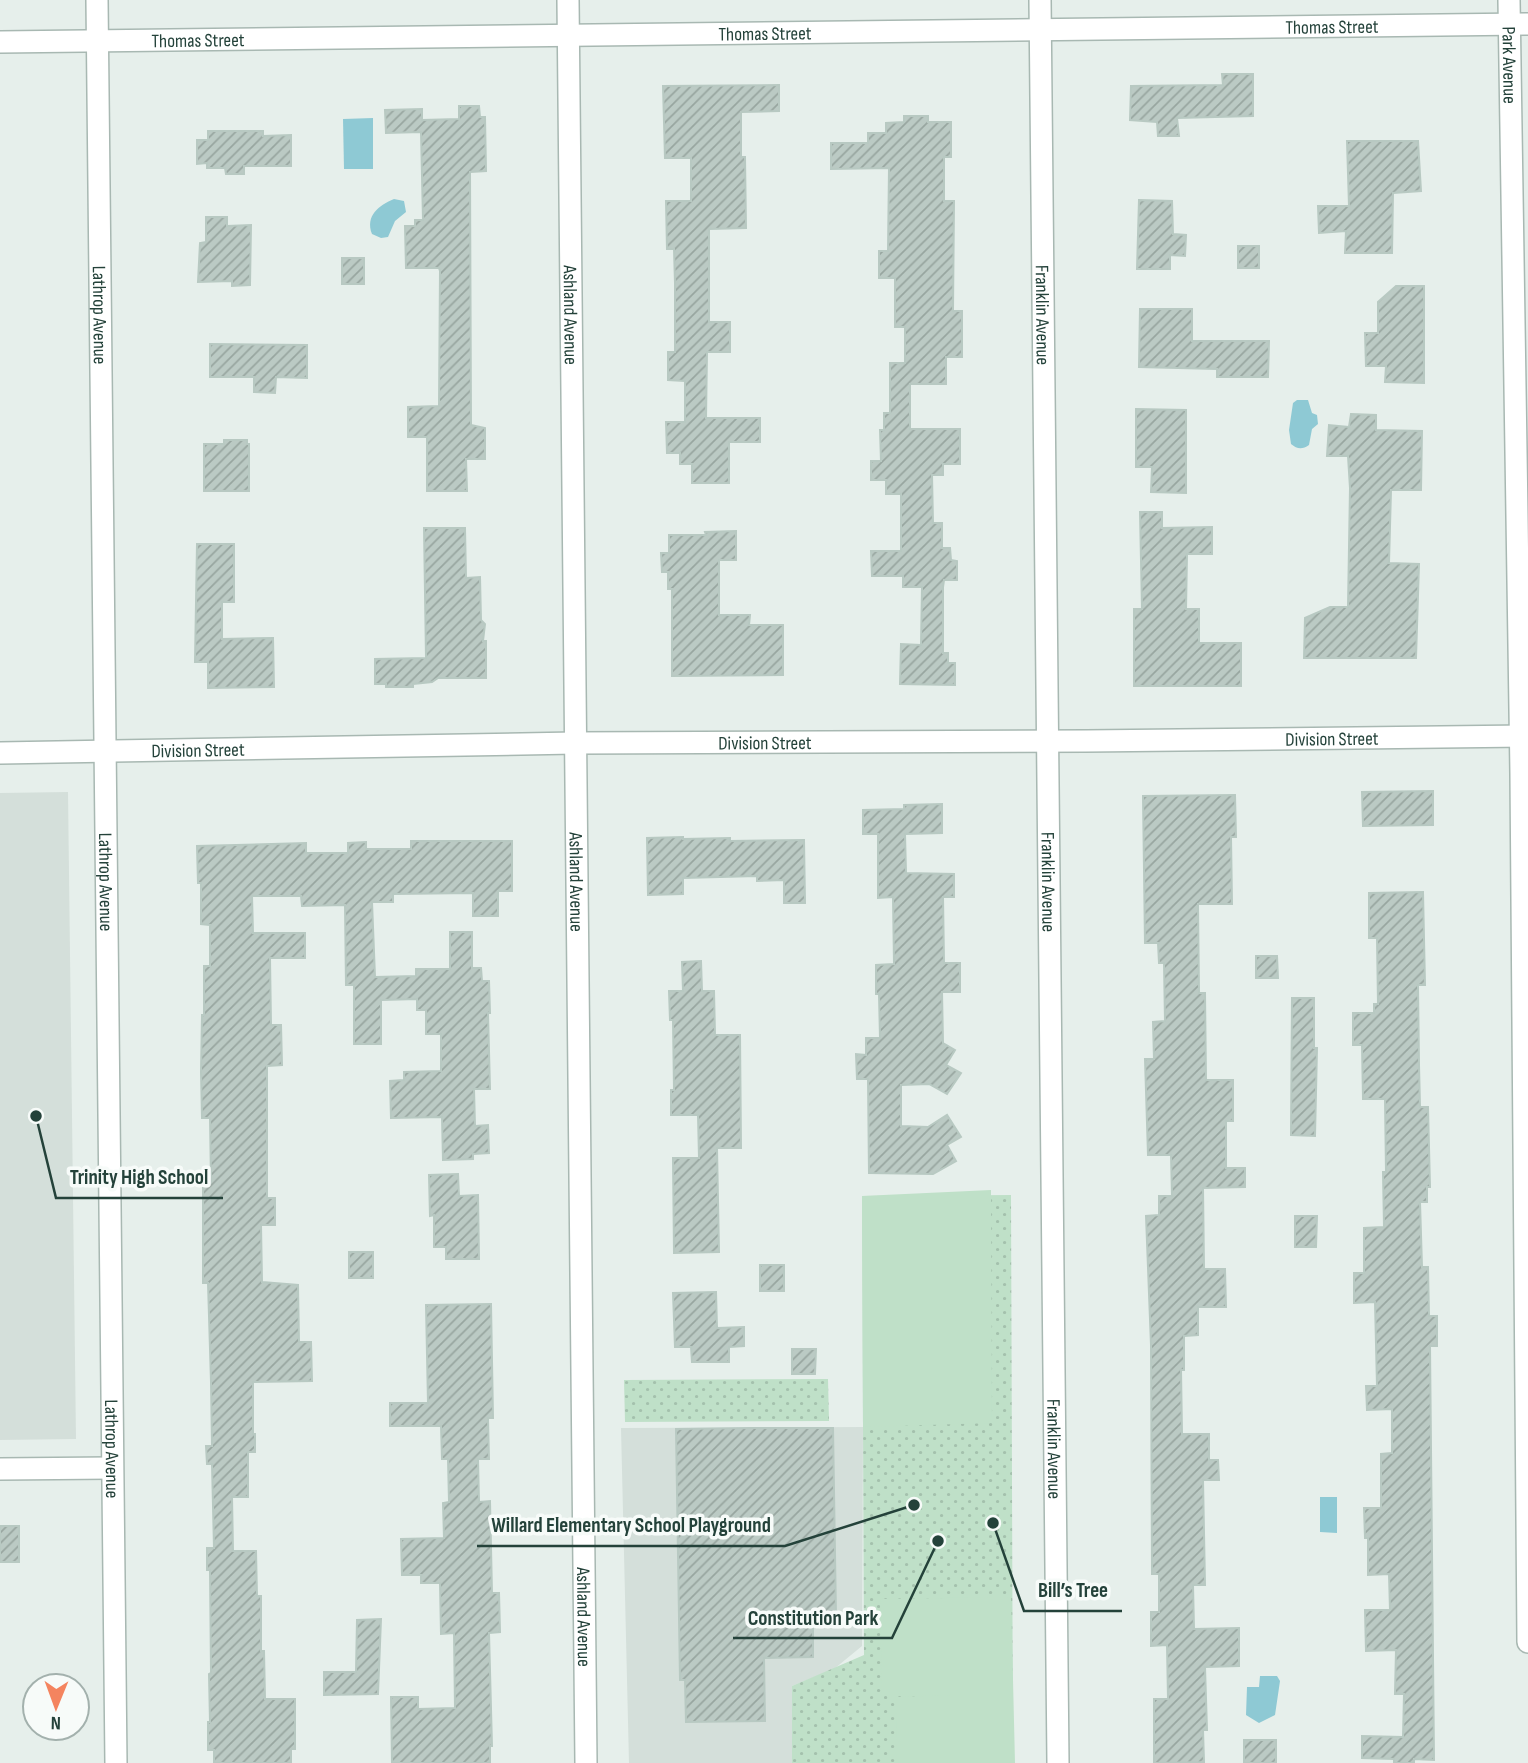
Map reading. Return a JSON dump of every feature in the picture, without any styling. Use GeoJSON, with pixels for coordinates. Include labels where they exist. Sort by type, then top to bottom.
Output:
{"type":"FeatureCollection","features":[{"type":"Feature","properties":{"kind":"street","name":"Lathrop Avenue"},"geometry":{"type":"LineString","coordinates":[[97,0],[116,1763]]}},
{"type":"Feature","properties":{"kind":"street","name":"Ashland Avenue"},"geometry":{"type":"LineString","coordinates":[[568,0],[586,1763]]}},
{"type":"Feature","properties":{"kind":"street","name":"Franklin Avenue"},"geometry":{"type":"LineString","coordinates":[[1040,0],[1058,1763]]}},
{"type":"Feature","properties":{"kind":"street","name":"Park Avenue"},"geometry":{"type":"LineString","coordinates":[[1509,0],[1519,24],[1528,1642]]}},
{"type":"Feature","properties":{"kind":"street","name":"Thomas Street"},"geometry":{"type":"LineString","coordinates":[[0,42],[1519,24]]}},
{"type":"Feature","properties":{"kind":"street","name":"Division Street"},"geometry":{"type":"LineString","coordinates":[[0,753],[575,743],[1524,736]]}},
{"type":"Feature","properties":{"kind":"street"},"geometry":{"type":"LineString","coordinates":[[0,1469],[112,1468]]}},
{"type":"Feature","properties":{"kind":"shaded area"},"geometry":{"type":"Polygon","coordinates":[[[68,792],[76,1439],[0,1440],[0,793],[68,792]]]}},
{"type":"Feature","properties":{"kind":"shaded area"},"geometry":{"type":"Polygon","coordinates":[[[863,1427],[862,1646],[834,1669],[792,1686],[792,1763],[629,1763],[621,1428],[863,1427]]]}},
{"type":"Feature","properties":{"kind":"green space"},"geometry":{"type":"Polygon","coordinates":[[[991,1190],[992,1423],[863,1427],[862,1196],[991,1190]]]}},
{"type":"Feature","properties":{"kind":"green space"},"geometry":{"type":"Polygon","coordinates":[[[1011,1195],[1013,1763],[792,1763],[792,1686],[864,1655],[862,1196],[1011,1195]]]}},
{"type":"Feature","properties":{"kind":"green space"},"geometry":{"type":"Polygon","coordinates":[[[828,1379],[829,1421],[625,1422],[624,1380],[828,1379]]]}},
{"type":"Feature","properties":{"kind":"green space"},"geometry":{"type":"Polygon","coordinates":[[[1011,1597],[1015,1763],[897,1763],[896,1697],[950,1695],[882,1695],[880,1599],[1011,1597]]]}},
{"type":"Feature","properties":{"kind":"water"},"geometry":{"type":"Polygon","coordinates":[[[373,118],[373,169],[344,169],[343,119],[373,118]]]}},
{"type":"Feature","properties":{"kind":"water"},"geometry":{"type":"Polygon","coordinates":[[[394,199],[404,201],[406,212],[395,221],[388,237],[381,238],[372,234],[370,222],[375,212],[394,199]]]}},
{"type":"Feature","properties":{"kind":"water"},"geometry":{"type":"Polygon","coordinates":[[[1297,400],[1308,400],[1312,413],[1317,415],[1318,424],[1312,429],[1309,445],[1302,448],[1291,444],[1289,430],[1293,403],[1297,400]]]}},
{"type":"Feature","properties":{"kind":"water"},"geometry":{"type":"Polygon","coordinates":[[[1320,1497],[1337,1497],[1337,1533],[1320,1532],[1320,1497]]]}},
{"type":"Feature","properties":{"kind":"water"},"geometry":{"type":"Polygon","coordinates":[[[1260,1676],[1277,1676],[1280,1681],[1275,1715],[1259,1723],[1246,1715],[1247,1687],[1259,1687],[1260,1676]]]}},
{"type":"Feature","properties":{"kind":"building"},"geometry":{"type":"Polygon","coordinates":[[[1222,74],[1253,74],[1253,116],[1177,118],[1179,136],[1158,136],[1157,122],[1130,120],[1131,86],[1223,85],[1222,74]]]}},
{"type":"Feature","properties":{"kind":"building"},"geometry":{"type":"Polygon","coordinates":[[[779,85],[779,111],[741,112],[746,228],[709,229],[709,322],[730,322],[730,352],[707,352],[706,418],[760,418],[760,442],[729,442],[729,483],[692,483],[692,464],[680,464],[680,453],[667,453],[666,422],[685,422],[685,381],[668,380],[668,352],[675,352],[675,283],[674,249],[667,249],[666,201],[691,201],[691,158],[665,158],[663,86],[779,85]]]}},
{"type":"Feature","properties":{"kind":"building"},"geometry":{"type":"Polygon","coordinates":[[[459,106],[479,106],[480,117],[485,117],[486,171],[470,172],[471,425],[485,428],[485,459],[466,459],[467,491],[427,491],[427,437],[408,437],[408,407],[439,406],[440,271],[439,268],[406,268],[405,226],[415,226],[415,220],[423,220],[421,132],[386,133],[385,110],[422,109],[422,120],[459,119],[459,106]]]}},
{"type":"Feature","properties":{"kind":"building"},"geometry":{"type":"Polygon","coordinates":[[[904,116],[928,116],[928,122],[951,122],[951,157],[944,157],[944,201],[954,201],[953,311],[962,311],[962,357],[946,357],[946,384],[910,384],[910,429],[960,429],[960,464],[943,464],[943,475],[932,475],[933,523],[942,523],[942,548],[950,548],[951,560],[957,561],[957,580],[944,580],[943,587],[943,653],[948,653],[948,663],[955,663],[955,685],[900,684],[901,644],[921,645],[922,587],[903,587],[903,576],[872,576],[871,551],[901,551],[901,494],[886,494],[886,480],[871,480],[871,461],[881,461],[880,430],[884,430],[884,413],[890,413],[890,363],[905,363],[905,327],[895,327],[895,278],[879,278],[879,251],[888,251],[889,168],[831,169],[831,143],[868,143],[868,133],[886,133],[886,123],[904,122],[904,116]]]}},
{"type":"Feature","properties":{"kind":"building"},"geometry":{"type":"Polygon","coordinates":[[[208,131],[263,131],[263,136],[291,135],[291,166],[244,166],[244,174],[226,174],[225,168],[207,168],[207,163],[197,164],[197,140],[208,140],[208,131]]]}},
{"type":"Feature","properties":{"kind":"building"},"geometry":{"type":"Polygon","coordinates":[[[1347,141],[1418,141],[1421,191],[1393,193],[1392,253],[1345,253],[1346,231],[1319,233],[1318,206],[1349,206],[1347,141]]]}},
{"type":"Feature","properties":{"kind":"building"},"geometry":{"type":"Polygon","coordinates":[[[1139,200],[1172,201],[1173,234],[1186,235],[1185,256],[1170,255],[1170,269],[1137,269],[1139,200]]]}},
{"type":"Feature","properties":{"kind":"building"},"geometry":{"type":"Polygon","coordinates":[[[206,217],[227,217],[227,226],[251,225],[250,285],[232,286],[232,281],[198,282],[200,243],[206,242],[206,217]]]}},
{"type":"Feature","properties":{"kind":"building"},"geometry":{"type":"Polygon","coordinates":[[[1238,246],[1259,246],[1259,268],[1238,268],[1238,246]]]}},
{"type":"Feature","properties":{"kind":"building"},"geometry":{"type":"Polygon","coordinates":[[[342,258],[364,258],[364,284],[342,284],[342,258]]]}},
{"type":"Feature","properties":{"kind":"building"},"geometry":{"type":"Polygon","coordinates":[[[1396,286],[1424,286],[1424,383],[1385,382],[1386,366],[1366,366],[1365,333],[1378,333],[1378,302],[1396,286]]]}},
{"type":"Feature","properties":{"kind":"building"},"geometry":{"type":"Polygon","coordinates":[[[1140,309],[1192,309],[1192,341],[1269,341],[1268,377],[1217,377],[1217,369],[1139,367],[1140,309]]]}},
{"type":"Feature","properties":{"kind":"building"},"geometry":{"type":"Polygon","coordinates":[[[210,344],[307,345],[307,378],[276,377],[275,393],[254,392],[254,377],[210,377],[210,344]]]}},
{"type":"Feature","properties":{"kind":"building"},"geometry":{"type":"Polygon","coordinates":[[[1136,409],[1186,410],[1186,493],[1151,492],[1152,467],[1136,467],[1136,409]]]}},
{"type":"Feature","properties":{"kind":"building"},"geometry":{"type":"Polygon","coordinates":[[[1351,414],[1376,415],[1376,430],[1422,431],[1421,490],[1391,490],[1389,563],[1419,564],[1416,658],[1304,658],[1305,618],[1330,607],[1348,607],[1348,456],[1327,456],[1329,425],[1349,427],[1351,414]]]}},
{"type":"Feature","properties":{"kind":"building"},"geometry":{"type":"Polygon","coordinates":[[[224,440],[247,440],[249,444],[249,491],[204,491],[204,444],[224,444],[224,440]]]}},
{"type":"Feature","properties":{"kind":"building"},"geometry":{"type":"Polygon","coordinates":[[[1140,512],[1162,512],[1162,528],[1212,527],[1212,554],[1187,554],[1186,609],[1199,609],[1199,643],[1241,643],[1241,686],[1134,686],[1134,609],[1142,609],[1140,512]]]}},
{"type":"Feature","properties":{"kind":"building"},"geometry":{"type":"Polygon","coordinates":[[[424,528],[465,528],[466,578],[480,577],[481,620],[485,624],[483,641],[486,641],[486,678],[438,678],[432,682],[413,684],[413,687],[386,687],[386,684],[375,684],[375,659],[426,658],[424,528]]]}},
{"type":"Feature","properties":{"kind":"building"},"geometry":{"type":"Polygon","coordinates":[[[736,531],[736,560],[719,560],[719,615],[750,615],[749,625],[783,625],[783,675],[672,676],[672,589],[668,589],[668,572],[662,572],[661,553],[669,553],[669,535],[706,535],[705,532],[736,531]]]}},
{"type":"Feature","properties":{"kind":"building"},"geometry":{"type":"Polygon","coordinates":[[[197,544],[234,544],[234,602],[222,602],[222,639],[273,638],[274,687],[208,688],[208,662],[195,662],[197,544]]]}},
{"type":"Feature","properties":{"kind":"building"},"geometry":{"type":"Polygon","coordinates":[[[1433,791],[1433,825],[1363,826],[1362,792],[1433,791]]]}},
{"type":"Feature","properties":{"kind":"building"},"geometry":{"type":"Polygon","coordinates":[[[1235,795],[1236,837],[1231,837],[1232,904],[1198,904],[1199,993],[1205,993],[1206,1080],[1233,1080],[1233,1121],[1226,1121],[1226,1168],[1245,1168],[1245,1187],[1203,1188],[1204,1269],[1225,1269],[1226,1307],[1198,1307],[1198,1335],[1184,1336],[1184,1370],[1181,1370],[1182,1434],[1209,1434],[1209,1460],[1218,1460],[1219,1480],[1203,1480],[1205,1585],[1193,1585],[1194,1629],[1239,1628],[1239,1666],[1205,1667],[1207,1730],[1203,1730],[1204,1762],[1154,1763],[1154,1699],[1168,1699],[1167,1645],[1151,1646],[1151,1612],[1159,1612],[1159,1574],[1152,1574],[1151,1345],[1146,1216],[1159,1215],[1159,1196],[1172,1196],[1171,1155],[1148,1155],[1145,1059],[1154,1059],[1153,1022],[1165,1021],[1164,963],[1159,963],[1158,943],[1145,943],[1143,796],[1235,795]]]}},
{"type":"Feature","properties":{"kind":"building"},"geometry":{"type":"Polygon","coordinates":[[[942,804],[942,833],[905,834],[906,873],[954,874],[954,897],[943,897],[944,963],[960,963],[960,992],[942,992],[943,1043],[955,1050],[946,1065],[961,1073],[947,1094],[929,1084],[901,1085],[901,1126],[928,1127],[947,1115],[961,1137],[947,1145],[956,1161],[933,1174],[869,1173],[868,1079],[857,1079],[856,1054],[866,1055],[866,1038],[880,1038],[876,965],[894,964],[893,897],[878,898],[878,834],[863,834],[863,810],[904,809],[904,805],[942,804]]]}},
{"type":"Feature","properties":{"kind":"building"},"geometry":{"type":"Polygon","coordinates":[[[647,838],[730,838],[730,841],[804,840],[805,903],[784,903],[784,880],[757,881],[757,876],[683,878],[683,894],[648,895],[647,838]]]}},
{"type":"Feature","properties":{"kind":"building"},"geometry":{"type":"Polygon","coordinates":[[[411,841],[512,841],[512,891],[498,891],[498,916],[473,916],[473,893],[393,894],[393,902],[372,902],[375,977],[416,976],[416,969],[450,969],[450,932],[472,932],[472,968],[481,968],[482,981],[489,981],[490,1013],[490,1089],[474,1089],[475,1126],[488,1125],[489,1153],[473,1154],[473,1159],[443,1160],[442,1117],[391,1118],[390,1081],[404,1080],[404,1072],[441,1071],[441,1034],[426,1034],[426,1010],[417,1010],[417,999],[381,1000],[381,1044],[354,1044],[354,985],[346,985],[345,905],[302,906],[301,896],[252,896],[253,933],[305,933],[305,958],[270,958],[271,1025],[281,1025],[282,1065],[267,1066],[267,1198],[275,1198],[275,1225],[261,1225],[262,1282],[298,1285],[299,1342],[311,1342],[312,1381],[253,1382],[255,1452],[248,1452],[248,1497],[232,1497],[233,1551],[256,1551],[257,1596],[261,1596],[261,1651],[264,1651],[265,1699],[295,1699],[295,1749],[291,1749],[291,1763],[214,1763],[214,1750],[208,1750],[211,1673],[210,1570],[207,1570],[207,1548],[214,1548],[212,1464],[207,1464],[206,1446],[212,1446],[211,1382],[208,1283],[203,1283],[203,1181],[211,1181],[210,1118],[202,1118],[201,1072],[204,966],[210,966],[210,925],[201,924],[197,846],[306,843],[306,853],[348,853],[348,843],[366,842],[366,849],[411,849],[411,841]]]}},
{"type":"Feature","properties":{"kind":"building"},"geometry":{"type":"Polygon","coordinates":[[[1423,892],[1425,985],[1418,985],[1419,1065],[1420,1107],[1428,1107],[1430,1187],[1427,1187],[1427,1202],[1420,1202],[1422,1267],[1428,1267],[1429,1316],[1437,1316],[1437,1346],[1430,1346],[1434,1760],[1414,1759],[1414,1763],[1394,1763],[1394,1759],[1362,1758],[1362,1736],[1403,1737],[1404,1694],[1395,1694],[1396,1650],[1366,1651],[1365,1610],[1390,1610],[1389,1574],[1368,1575],[1368,1538],[1365,1538],[1364,1508],[1381,1508],[1381,1454],[1392,1453],[1392,1409],[1367,1410],[1366,1386],[1377,1386],[1375,1302],[1354,1303],[1354,1273],[1364,1273],[1364,1228],[1384,1227],[1383,1172],[1386,1172],[1385,1099],[1363,1099],[1362,1045],[1353,1045],[1353,1013],[1374,1013],[1374,1004],[1378,1004],[1377,938],[1369,938],[1369,893],[1423,892]]]}},
{"type":"Feature","properties":{"kind":"building"},"geometry":{"type":"Polygon","coordinates":[[[1256,956],[1277,956],[1278,978],[1256,978],[1256,956]]]}},
{"type":"Feature","properties":{"kind":"building"},"geometry":{"type":"Polygon","coordinates":[[[701,961],[702,991],[714,991],[715,1035],[740,1035],[741,1148],[717,1148],[719,1252],[674,1253],[673,1158],[699,1158],[698,1115],[671,1115],[671,1090],[674,1090],[673,1020],[670,1020],[669,991],[683,991],[682,962],[701,961]]]}},
{"type":"Feature","properties":{"kind":"building"},"geometry":{"type":"Polygon","coordinates":[[[1292,998],[1314,998],[1314,1048],[1317,1048],[1315,1136],[1291,1135],[1292,998]]]}},
{"type":"Feature","properties":{"kind":"building"},"geometry":{"type":"Polygon","coordinates":[[[458,1174],[459,1196],[478,1195],[479,1259],[446,1259],[446,1247],[434,1247],[434,1215],[430,1216],[429,1175],[458,1174]]]}},
{"type":"Feature","properties":{"kind":"building"},"geometry":{"type":"Polygon","coordinates":[[[1295,1216],[1317,1216],[1316,1247],[1295,1247],[1295,1216]]]}},
{"type":"Feature","properties":{"kind":"building"},"geometry":{"type":"Polygon","coordinates":[[[349,1252],[373,1252],[373,1278],[349,1278],[349,1252]]]}},
{"type":"Feature","properties":{"kind":"building"},"geometry":{"type":"Polygon","coordinates":[[[760,1265],[784,1265],[784,1291],[760,1291],[760,1265]]]}},
{"type":"Feature","properties":{"kind":"building"},"geometry":{"type":"Polygon","coordinates":[[[716,1292],[717,1328],[744,1327],[744,1346],[729,1347],[729,1362],[692,1362],[691,1347],[675,1347],[673,1293],[716,1292]]]}},
{"type":"Feature","properties":{"kind":"building"},"geometry":{"type":"Polygon","coordinates":[[[491,1304],[493,1418],[488,1418],[489,1459],[478,1459],[479,1502],[490,1501],[492,1593],[499,1593],[500,1632],[489,1633],[492,1746],[490,1763],[392,1763],[391,1697],[418,1697],[418,1709],[455,1708],[454,1633],[441,1634],[440,1583],[421,1583],[421,1575],[402,1575],[401,1539],[444,1538],[443,1503],[449,1502],[448,1459],[442,1459],[441,1426],[390,1426],[390,1403],[428,1403],[426,1305],[491,1304]]]}},
{"type":"Feature","properties":{"kind":"building"},"geometry":{"type":"Polygon","coordinates":[[[792,1349],[816,1349],[815,1374],[792,1374],[792,1349]]]}},
{"type":"Feature","properties":{"kind":"building"},"geometry":{"type":"Polygon","coordinates":[[[833,1428],[836,1616],[813,1617],[813,1657],[764,1658],[765,1721],[686,1722],[685,1680],[680,1680],[676,1429],[833,1428]]]}},
{"type":"Feature","properties":{"kind":"building"},"geometry":{"type":"Polygon","coordinates":[[[0,1526],[19,1526],[19,1562],[0,1562],[0,1526]]]}},
{"type":"Feature","properties":{"kind":"building"},"geometry":{"type":"Polygon","coordinates":[[[381,1619],[378,1694],[324,1695],[324,1672],[356,1672],[357,1620],[381,1619]]]}},
{"type":"Feature","properties":{"kind":"building"},"geometry":{"type":"Polygon","coordinates":[[[1244,1740],[1276,1740],[1276,1763],[1244,1763],[1244,1740]]]}},
{"type":"Feature","properties":{"kind":"place","name":"Trinity High School"},"geometry":{"type":"Point","coordinates":[36,1116]}},
{"type":"Feature","properties":{"kind":"place","name":"Willard Elementary School Playground"},"geometry":{"type":"Point","coordinates":[914,1505]}},
{"type":"Feature","properties":{"kind":"place","name":"Bill’s Tree"},"geometry":{"type":"Point","coordinates":[993,1523]}},
{"type":"Feature","properties":{"kind":"place","name":"Constitution Park"},"geometry":{"type":"Point","coordinates":[938,1541]}}]}
